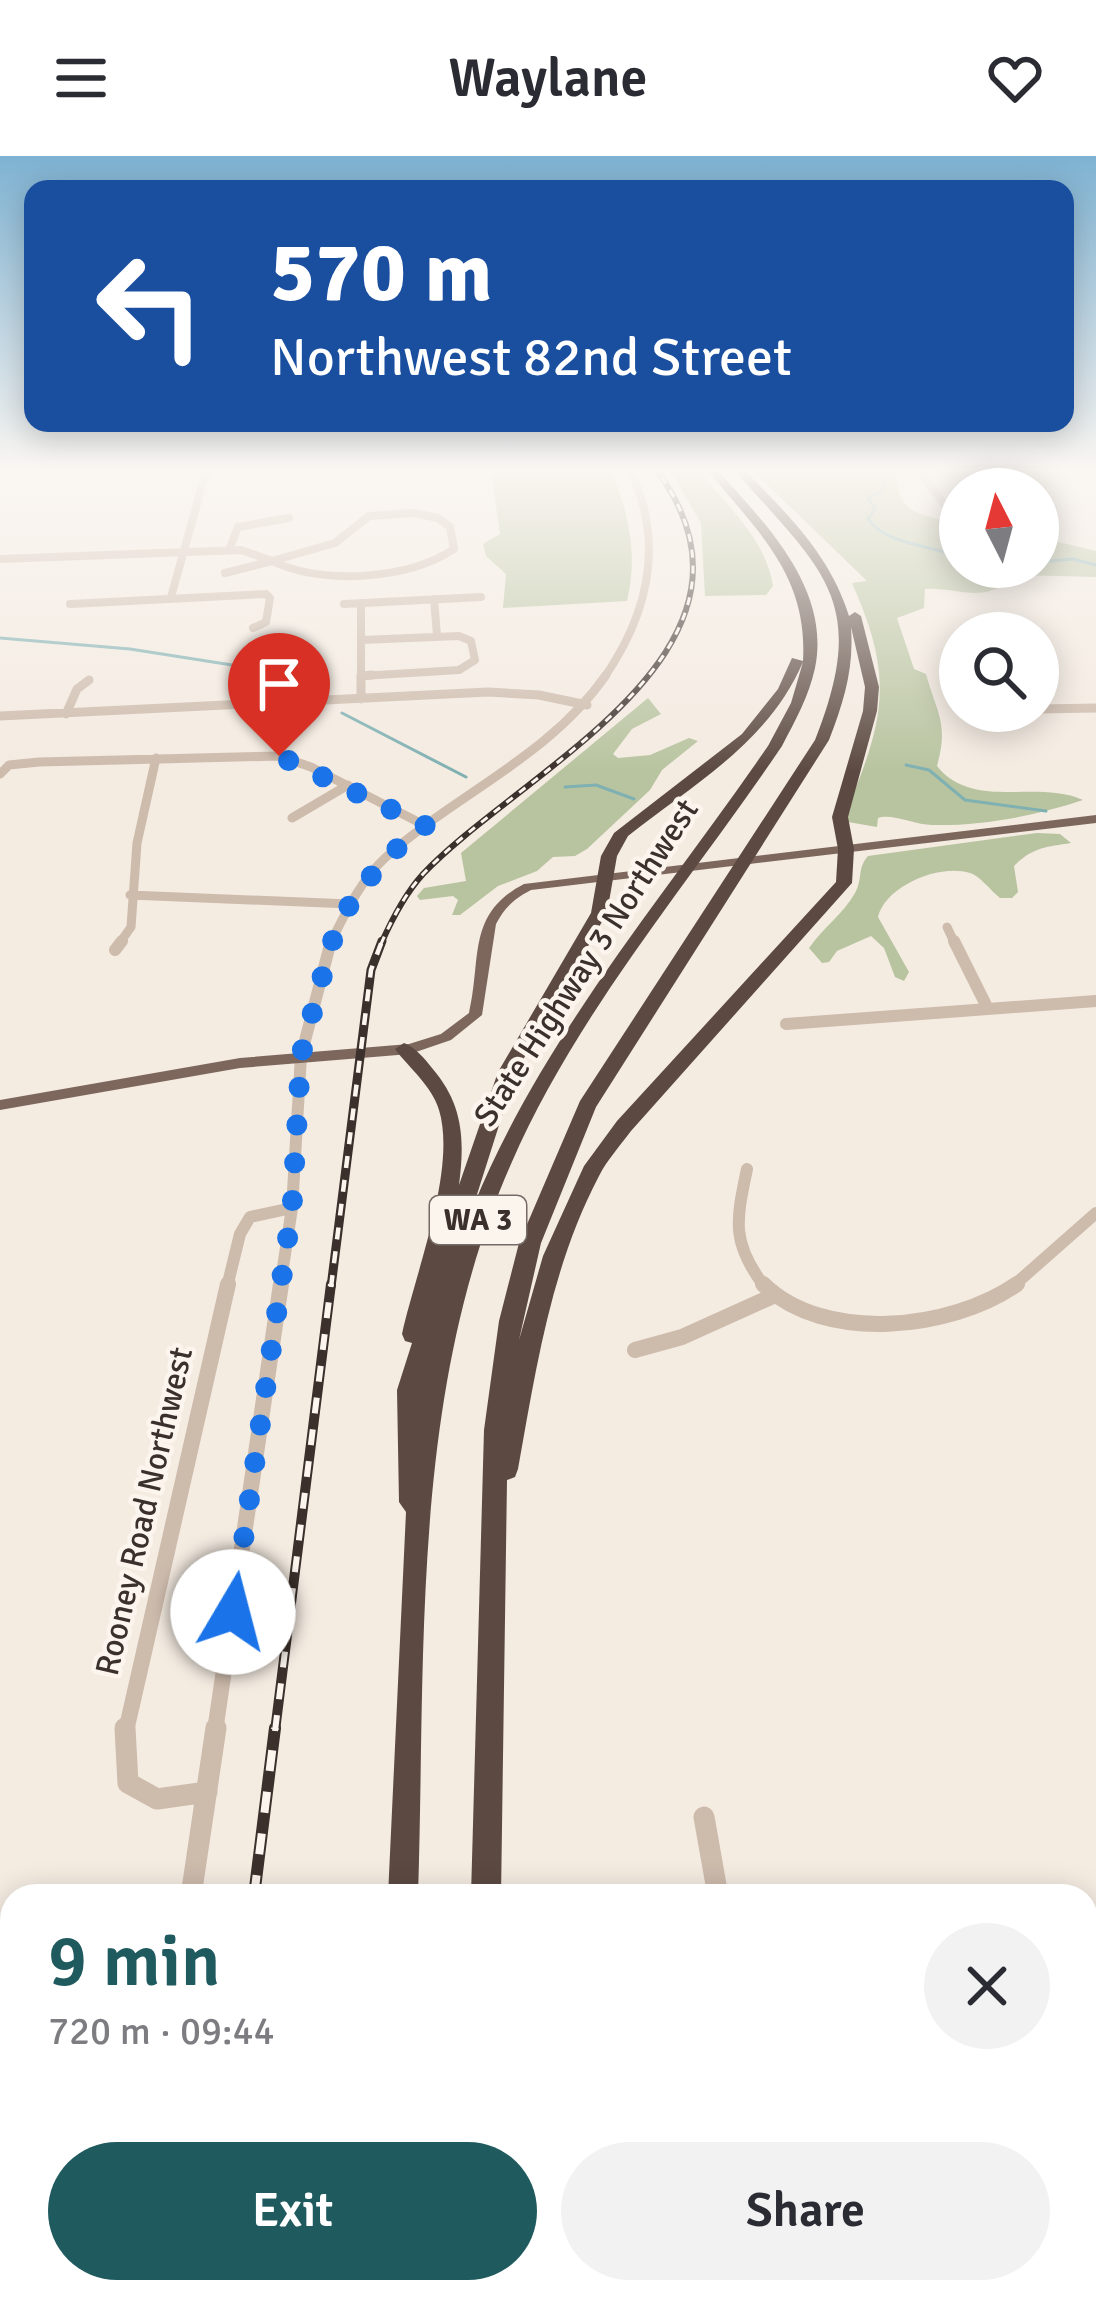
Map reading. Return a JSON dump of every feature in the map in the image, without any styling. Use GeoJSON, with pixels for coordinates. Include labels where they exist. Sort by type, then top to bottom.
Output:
{"type":"FeatureCollection","features":[{"type":"Feature","properties":{"kind":"highway","name":"State Highway 3 Northwest"},"geometry":{"type":"LineString","coordinates":[[404,1884],[415,1642],[414,1533],[441,1351],[488,1193],[544,1084],[798,705],[809,661],[810,618],[794,572]]}},
{"type":"Feature","properties":{"kind":"highway","name":"WA 3"},"geometry":{"type":"LineString","coordinates":[[486,1884],[496,1430],[503,1360],[541,1210],[587,1106],[821,740],[844,676],[847,631],[842,606],[825,572]]}},
{"type":"Feature","properties":{"kind":"highway"},"geometry":{"type":"LineString","coordinates":[[495,1528],[532,1330],[579,1195],[624,1126],[836,896],[847,876],[840,817],[870,711],[871,679],[848,595],[836,572]]}},
{"type":"Feature","properties":{"kind":"highway"},"geometry":{"type":"LineString","coordinates":[[409,1390],[497,1097],[599,913],[608,856],[622,833],[772,712],[788,688],[810,618]]}},
{"type":"Feature","properties":{"kind":"highway"},"geometry":{"type":"LineString","coordinates":[[404,1049],[437,1089],[454,1136],[446,1196],[413,1332],[407,1468],[414,1533]]}},
{"type":"Feature","properties":{"kind":"main road"},"geometry":{"type":"LineString","coordinates":[[0,1105],[301,1055],[404,1049],[446,1037],[475,1015],[488,922],[500,903],[528,887],[1096,818]]}},
{"type":"Feature","properties":{"kind":"street"},"geometry":{"type":"LineString","coordinates":[[171,597],[178,572]]}},
{"type":"Feature","properties":{"kind":"street"},"geometry":{"type":"LineString","coordinates":[[298,572],[340,572]]}},
{"type":"Feature","properties":{"kind":"street"},"geometry":{"type":"LineString","coordinates":[[192,1884],[292,1208],[301,1055],[331,944],[350,904],[385,858],[547,741],[608,681],[629,642],[649,572]]}},
{"type":"Feature","properties":{"kind":"street"},"geometry":{"type":"LineString","coordinates":[[70,604],[266,594],[270,598],[266,622],[254,628]]}},
{"type":"Feature","properties":{"kind":"street"},"geometry":{"type":"LineString","coordinates":[[344,604],[481,597]]}},
{"type":"Feature","properties":{"kind":"street"},"geometry":{"type":"LineString","coordinates":[[434,599],[437,636]]}},
{"type":"Feature","properties":{"kind":"street"},"geometry":{"type":"LineString","coordinates":[[361,603],[361,699]]}},
{"type":"Feature","properties":{"kind":"street"},"geometry":{"type":"LineString","coordinates":[[361,640],[437,636],[471,641],[473,664],[459,670],[361,676]]}},
{"type":"Feature","properties":{"kind":"street"},"geometry":{"type":"LineString","coordinates":[[66,714],[77,689],[88,680]]}},
{"type":"Feature","properties":{"kind":"street"},"geometry":{"type":"LineString","coordinates":[[0,716],[502,692],[587,705]]}},
{"type":"Feature","properties":{"kind":"street"},"geometry":{"type":"LineString","coordinates":[[1059,709],[1096,708]]}},
{"type":"Feature","properties":{"kind":"street"},"geometry":{"type":"LineString","coordinates":[[0,774],[9,765],[263,754],[294,760],[426,826]]}},
{"type":"Feature","properties":{"kind":"street"},"geometry":{"type":"LineString","coordinates":[[115,950],[131,927],[130,895],[156,758]]}},
{"type":"Feature","properties":{"kind":"street"},"geometry":{"type":"LineString","coordinates":[[292,818],[348,785]]}},
{"type":"Feature","properties":{"kind":"street"},"geometry":{"type":"LineString","coordinates":[[130,895],[350,904]]}},
{"type":"Feature","properties":{"kind":"street"},"geometry":{"type":"LineString","coordinates":[[947,927],[987,1007]]}},
{"type":"Feature","properties":{"kind":"street"},"geometry":{"type":"LineString","coordinates":[[786,1024],[1096,1001]]}},
{"type":"Feature","properties":{"kind":"street"},"geometry":{"type":"LineString","coordinates":[[748,1169],[734,1221],[741,1253],[753,1277],[791,1307],[848,1320],[941,1317],[977,1306],[1024,1281],[1096,1213]]}},
{"type":"Feature","properties":{"kind":"street","name":"Rooney Road Northwest"},"geometry":{"type":"LineString","coordinates":[[207,1792],[158,1799],[128,1783],[125,1720],[240,1234],[250,1217],[292,1208]]}},
{"type":"Feature","properties":{"kind":"street"},"geometry":{"type":"LineString","coordinates":[[635,1350],[682,1337],[773,1296]]}},
{"type":"Feature","properties":{"kind":"street"},"geometry":{"type":"LineString","coordinates":[[704,1817],[716,1884]]}},
{"type":"Feature","properties":{"kind":"green space"},"geometry":{"type":"Polygon","coordinates":[[[631,572],[627,601],[503,608],[506,574],[631,572]]]}},
{"type":"Feature","properties":{"kind":"green space"},"geometry":{"type":"Polygon","coordinates":[[[704,572],[770,572],[773,586],[766,595],[705,596],[704,572]]]}},
{"type":"Feature","properties":{"kind":"green space"},"geometry":{"type":"Polygon","coordinates":[[[858,572],[939,572],[939,588],[997,588],[982,593],[925,589],[924,608],[897,618],[914,669],[926,674],[939,716],[942,739],[937,766],[968,787],[1064,794],[1083,800],[970,824],[925,824],[883,817],[878,818],[877,827],[848,822],[848,807],[870,747],[880,695],[874,644],[852,583],[867,581],[858,572]]]}},
{"type":"Feature","properties":{"kind":"green space"},"geometry":{"type":"Polygon","coordinates":[[[1059,572],[1096,572],[1096,577],[1059,576],[1059,572]]]}},
{"type":"Feature","properties":{"kind":"green space"},"geometry":{"type":"Polygon","coordinates":[[[648,698],[661,714],[632,729],[613,754],[618,758],[650,755],[689,738],[698,741],[662,770],[650,790],[587,849],[575,856],[553,857],[537,871],[498,886],[460,915],[452,915],[458,900],[453,896],[420,900],[417,896],[424,888],[466,881],[461,853],[648,698]]]}},
{"type":"Feature","properties":{"kind":"green space"},"geometry":{"type":"Polygon","coordinates":[[[1037,833],[1060,834],[1071,843],[1034,851],[1014,866],[1018,892],[1012,898],[1000,898],[974,875],[958,871],[930,874],[891,896],[878,917],[909,972],[904,981],[895,977],[884,948],[871,936],[837,951],[829,962],[822,963],[809,948],[850,900],[868,856],[1037,833]]]}},
{"type":"Feature","properties":{"kind":"waterway"},"geometry":{"type":"LineString","coordinates":[[0,638],[130,649],[232,665]]}},
{"type":"Feature","properties":{"kind":"waterway"},"geometry":{"type":"LineString","coordinates":[[249,670],[274,673]]}},
{"type":"Feature","properties":{"kind":"waterway"},"geometry":{"type":"LineString","coordinates":[[342,713],[466,777]]}},
{"type":"Feature","properties":{"kind":"waterway"},"geometry":{"type":"LineString","coordinates":[[906,765],[929,770],[965,800],[1046,811]]}},
{"type":"Feature","properties":{"kind":"waterway"},"geometry":{"type":"LineString","coordinates":[[565,787],[596,785],[634,799]]}},
{"type":"Feature","properties":{"kind":"railway"},"geometry":{"type":"LineString","coordinates":[[381,944],[399,907],[423,874],[626,701],[667,650],[690,596],[690,572]]}},
{"type":"Feature","properties":{"kind":"railway"},"geometry":{"type":"LineString","coordinates":[[331,1287],[371,970],[382,941]]}},
{"type":"Feature","properties":{"kind":"railway"},"geometry":{"type":"LineString","coordinates":[[275,1731],[331,1284]]}},
{"type":"Feature","properties":{"kind":"railway"},"geometry":{"type":"LineString","coordinates":[[256,1884],[275,1728]]}},
{"type":"Feature","properties":{"kind":"route"},"geometry":{"type":"LineString","coordinates":[[233,1612],[292,1208],[301,1055],[331,944],[350,904],[385,858],[426,826],[393,806],[279,756]]}}]}
